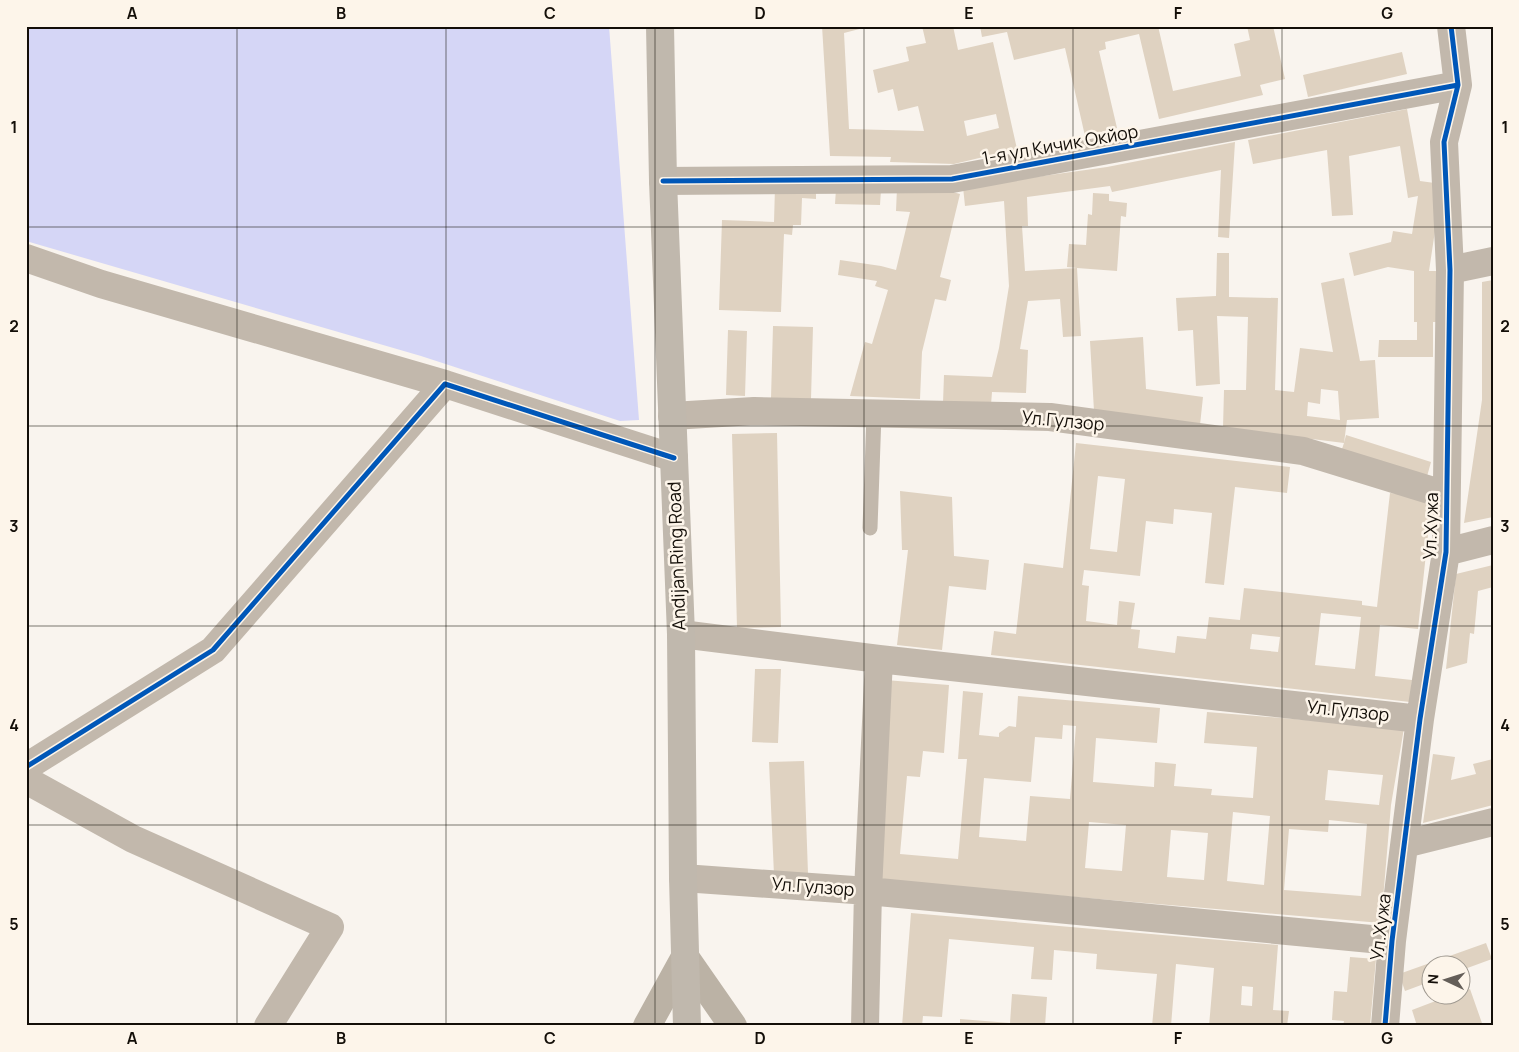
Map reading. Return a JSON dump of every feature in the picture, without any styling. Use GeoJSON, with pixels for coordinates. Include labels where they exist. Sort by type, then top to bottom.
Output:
{"type":"FeatureCollection","features":[{"type":"Feature","properties":{"kind":"highway","name":"Andijan Ring Road"},"geometry":{"type":"LineString","coordinates":[[660,26],[663,181],[681,634],[683,878],[687,1026]]}},
{"type":"Feature","properties":{"kind":"main road"},"geometry":{"type":"LineString","coordinates":[[647,1026],[685,957],[733,1026]]}},
{"type":"Feature","properties":{"kind":"street","name":"Ул.Хужа"},"geometry":{"type":"LineString","coordinates":[[1385,1026],[1392,941],[1420,718],[1446,552],[1450,270],[1444,142],[1458,85],[1451,26]]}},
{"type":"Feature","properties":{"kind":"street","name":"1-я ул Кичик Окйор"},"geometry":{"type":"LineString","coordinates":[[663,181],[952,178],[1458,85]]}},
{"type":"Feature","properties":{"kind":"street"},"geometry":{"type":"LineString","coordinates":[[26,258],[101,284],[445,384],[674,458]]}},
{"type":"Feature","properties":{"kind":"street"},"geometry":{"type":"LineString","coordinates":[[1450,270],[1493,261]]}},
{"type":"Feature","properties":{"kind":"street"},"geometry":{"type":"LineString","coordinates":[[26,767],[213,650],[445,384]]}},
{"type":"Feature","properties":{"kind":"street","name":"Ул.Гулзор"},"geometry":{"type":"LineString","coordinates":[[672,416],[754,411],[1050,417],[1303,451],[1446,495]]}},
{"type":"Feature","properties":{"kind":"street"},"geometry":{"type":"LineString","coordinates":[[1446,552],[1493,540]]}},
{"type":"Feature","properties":{"kind":"street","name":"Ул.Гулзор"},"geometry":{"type":"LineString","coordinates":[[681,634],[879,659],[1420,718]]}},
{"type":"Feature","properties":{"kind":"street"},"geometry":{"type":"LineString","coordinates":[[879,659],[868,891],[1392,941]]}},
{"type":"Feature","properties":{"kind":"street"},"geometry":{"type":"LineString","coordinates":[[26,780],[133,839],[330,927],[268,1026]]}},
{"type":"Feature","properties":{"kind":"street"},"geometry":{"type":"LineString","coordinates":[[1405,844],[1493,822]]}},
{"type":"Feature","properties":{"kind":"street","name":"Ул.Гулзор"},"geometry":{"type":"LineString","coordinates":[[683,878],[868,891],[865,1026]]}},
{"type":"Feature","properties":{"kind":"lane"},"geometry":{"type":"LineString","coordinates":[[870,528],[874,414]]}},
{"type":"Feature","properties":{"kind":"shaded area"},"geometry":{"type":"Polygon","coordinates":[[[26,26],[609,26],[639,420],[620,421],[421,356],[26,241],[26,26]]]}},
{"type":"Feature","properties":{"kind":"building"},"geometry":{"type":"Polygon","coordinates":[[[822,26],[871,26],[844,33],[849,129],[924,131],[918,106],[898,111],[893,89],[878,93],[873,70],[909,61],[906,47],[926,43],[922,26],[953,26],[958,50],[993,42],[1017,149],[954,164],[890,162],[891,157],[830,156],[822,26]],[[996,114],[964,121],[967,136],[999,128],[996,114]]]}},
{"type":"Feature","properties":{"kind":"building"},"geometry":{"type":"Polygon","coordinates":[[[980,26],[1158,26],[1173,91],[1241,76],[1234,44],[1250,40],[1247,26],[1273,26],[1285,79],[1260,85],[1263,95],[1159,119],[1139,34],[1105,42],[1106,49],[1099,51],[1117,128],[1085,136],[1065,48],[1014,60],[1007,32],[982,37],[980,26]]]}},
{"type":"Feature","properties":{"kind":"building"},"geometry":{"type":"Polygon","coordinates":[[[1402,52],[1407,74],[1308,97],[1303,75],[1402,52]]]}},
{"type":"Feature","properties":{"kind":"building"},"geometry":{"type":"Polygon","coordinates":[[[1407,109],[1420,181],[1442,184],[1429,271],[1440,271],[1440,322],[1433,322],[1433,357],[1378,357],[1379,340],[1417,340],[1417,322],[1414,322],[1414,271],[1388,267],[1354,276],[1349,253],[1391,242],[1393,231],[1412,234],[1418,196],[1408,198],[1400,146],[1349,156],[1353,215],[1332,216],[1327,150],[1253,164],[1248,140],[1407,109]]]}},
{"type":"Feature","properties":{"kind":"building"},"geometry":{"type":"Polygon","coordinates":[[[1235,142],[1229,238],[1218,237],[1221,170],[1112,192],[1110,186],[1027,197],[1028,226],[1022,226],[1025,271],[1077,268],[1081,336],[1063,337],[1060,299],[1028,301],[1020,349],[1028,350],[1026,393],[992,392],[991,405],[943,403],[944,375],[992,377],[999,348],[1009,286],[1004,201],[965,206],[963,187],[1107,167],[1235,142]]]}},
{"type":"Feature","properties":{"kind":"building"},"geometry":{"type":"Polygon","coordinates":[[[775,187],[816,188],[816,199],[802,198],[801,225],[793,225],[792,235],[784,234],[781,312],[719,310],[722,220],[774,222],[775,187]]]}},
{"type":"Feature","properties":{"kind":"building"},"geometry":{"type":"Polygon","coordinates":[[[897,188],[941,189],[960,194],[940,277],[951,280],[946,301],[935,299],[922,352],[920,399],[850,396],[865,342],[872,344],[888,290],[875,286],[877,281],[838,275],[840,260],[896,270],[910,212],[896,211],[897,188]]]}},
{"type":"Feature","properties":{"kind":"building"},"geometry":{"type":"Polygon","coordinates":[[[836,189],[881,190],[880,205],[835,204],[836,189]]]}},
{"type":"Feature","properties":{"kind":"building"},"geometry":{"type":"Polygon","coordinates":[[[1093,193],[1109,194],[1109,201],[1127,203],[1126,217],[1121,216],[1117,271],[1067,267],[1069,244],[1086,245],[1088,214],[1092,215],[1093,193]]]}},
{"type":"Feature","properties":{"kind":"building"},"geometry":{"type":"Polygon","coordinates":[[[1217,253],[1229,253],[1229,297],[1278,298],[1275,390],[1294,392],[1300,348],[1333,352],[1321,283],[1344,278],[1360,361],[1375,360],[1379,418],[1347,420],[1344,443],[1223,428],[1224,390],[1246,390],[1248,317],[1217,316],[1220,384],[1196,386],[1193,330],[1178,331],[1176,298],[1216,296],[1217,253]],[[1321,389],[1320,404],[1308,402],[1307,416],[1340,420],[1338,391],[1321,389]]]}},
{"type":"Feature","properties":{"kind":"building"},"geometry":{"type":"Polygon","coordinates":[[[1493,280],[1493,517],[1464,523],[1482,400],[1482,282],[1493,280]]]}},
{"type":"Feature","properties":{"kind":"building"},"geometry":{"type":"Polygon","coordinates":[[[773,326],[813,327],[811,399],[771,398],[773,326]]]}},
{"type":"Feature","properties":{"kind":"building"},"geometry":{"type":"Polygon","coordinates":[[[728,330],[747,331],[745,396],[726,395],[728,330]]]}},
{"type":"Feature","properties":{"kind":"building"},"geometry":{"type":"Polygon","coordinates":[[[1143,337],[1146,389],[1203,397],[1200,425],[1094,411],[1090,341],[1143,337]]]}},
{"type":"Feature","properties":{"kind":"building"},"geometry":{"type":"Polygon","coordinates":[[[777,433],[781,627],[737,628],[732,434],[777,433]]]}},
{"type":"Feature","properties":{"kind":"building"},"geometry":{"type":"Polygon","coordinates":[[[1346,435],[1431,462],[1426,480],[1341,452],[1346,435]]]}},
{"type":"Feature","properties":{"kind":"building"},"geometry":{"type":"Polygon","coordinates":[[[1076,443],[1290,467],[1287,493],[1235,487],[1224,585],[1205,583],[1212,513],[1174,509],[1173,524],[1146,521],[1140,576],[1084,570],[1082,585],[1089,586],[1086,621],[1117,625],[1119,601],[1135,603],[1131,629],[1140,630],[1138,648],[1175,653],[1177,636],[1206,639],[1209,617],[1240,620],[1244,588],[1362,601],[1362,605],[1377,607],[1390,493],[1432,497],[1418,629],[1380,625],[1375,676],[1412,680],[1410,702],[991,655],[994,631],[1016,634],[1024,563],[1063,568],[1076,443]],[[1098,476],[1090,549],[1117,552],[1125,479],[1098,476]],[[1321,613],[1315,665],[1355,669],[1361,617],[1321,613]],[[1252,634],[1250,649],[1278,652],[1280,637],[1252,634]]]}},
{"type":"Feature","properties":{"kind":"building"},"geometry":{"type":"Polygon","coordinates":[[[900,491],[952,497],[954,556],[989,560],[986,590],[949,586],[942,650],[897,645],[908,550],[902,550],[900,491]]]}},
{"type":"Feature","properties":{"kind":"building"},"geometry":{"type":"Polygon","coordinates":[[[1493,565],[1493,587],[1478,591],[1474,634],[1470,633],[1467,663],[1446,669],[1456,574],[1493,565]]]}},
{"type":"Feature","properties":{"kind":"building"},"geometry":{"type":"Polygon","coordinates":[[[755,669],[781,669],[778,743],[752,742],[755,669]]]}},
{"type":"Feature","properties":{"kind":"building"},"geometry":{"type":"Polygon","coordinates":[[[885,680],[949,685],[944,753],[923,751],[920,777],[907,776],[900,854],[958,859],[967,759],[958,759],[963,691],[983,693],[979,735],[999,737],[999,733],[1009,726],[1016,727],[1018,696],[1160,708],[1157,743],[1096,738],[1093,782],[1154,787],[1155,762],[1176,764],[1174,786],[1212,789],[1211,795],[1253,798],[1257,747],[1204,743],[1207,712],[1404,728],[1391,805],[1381,923],[873,880],[885,680]],[[1063,725],[1062,739],[1035,737],[1031,782],[984,778],[979,837],[1026,841],[1030,796],[1070,799],[1076,726],[1063,725]],[[1328,770],[1325,800],[1379,805],[1383,775],[1328,770]],[[1233,812],[1227,881],[1264,885],[1270,816],[1233,812]],[[1329,820],[1328,832],[1289,829],[1284,890],[1361,896],[1367,824],[1329,820]],[[1089,822],[1085,868],[1122,871],[1126,825],[1089,822]],[[1171,830],[1167,877],[1204,880],[1208,833],[1171,830]]]}},
{"type":"Feature","properties":{"kind":"building"},"geometry":{"type":"Polygon","coordinates":[[[1433,754],[1455,757],[1451,780],[1476,774],[1473,764],[1493,759],[1493,805],[1423,823],[1433,754]]]}},
{"type":"Feature","properties":{"kind":"building"},"geometry":{"type":"Polygon","coordinates":[[[804,761],[808,873],[774,875],[769,762],[804,761]]]}},
{"type":"Feature","properties":{"kind":"building"},"geometry":{"type":"Polygon","coordinates":[[[911,913],[1278,945],[1273,1010],[1289,1011],[1287,1026],[1209,1026],[1214,968],[1176,964],[1171,1026],[1152,1026],[1157,974],[1096,969],[1097,954],[1054,950],[1052,980],[1031,979],[1034,947],[949,939],[942,1017],[923,1016],[922,1026],[902,1026],[911,913]],[[1242,986],[1241,1005],[1252,1006],[1253,987],[1242,986]]]}},
{"type":"Feature","properties":{"kind":"building"},"geometry":{"type":"Polygon","coordinates":[[[1486,943],[1492,959],[1472,966],[1472,954],[1455,954],[1486,943]]]}},
{"type":"Feature","properties":{"kind":"building"},"geometry":{"type":"Polygon","coordinates":[[[1350,957],[1376,959],[1370,1026],[1343,1026],[1344,1021],[1332,1020],[1334,991],[1347,992],[1350,957]]]}},
{"type":"Feature","properties":{"kind":"building"},"geometry":{"type":"Polygon","coordinates":[[[1422,966],[1422,985],[1405,991],[1399,974],[1422,966]]]}},
{"type":"Feature","properties":{"kind":"building"},"geometry":{"type":"Polygon","coordinates":[[[1012,994],[1047,997],[1045,1026],[960,1026],[960,1019],[1010,1023],[1012,994]]]}},
{"type":"Feature","properties":{"kind":"building"},"geometry":{"type":"Polygon","coordinates":[[[1472,995],[1483,1026],[1417,1026],[1412,1010],[1428,1004],[1472,1004],[1472,995]]]}},
{"type":"Feature","properties":{"kind":"cycle path"},"geometry":{"type":"LineString","coordinates":[[1385,1026],[1392,941],[1420,719],[1446,552],[1450,270],[1444,142],[1458,85],[1451,26]]}},
{"type":"Feature","properties":{"kind":"cycle path"},"geometry":{"type":"LineString","coordinates":[[663,181],[952,179],[1458,85]]}},
{"type":"Feature","properties":{"kind":"cycle path"},"geometry":{"type":"LineString","coordinates":[[26,767],[213,650],[445,384],[674,458]]}}]}
